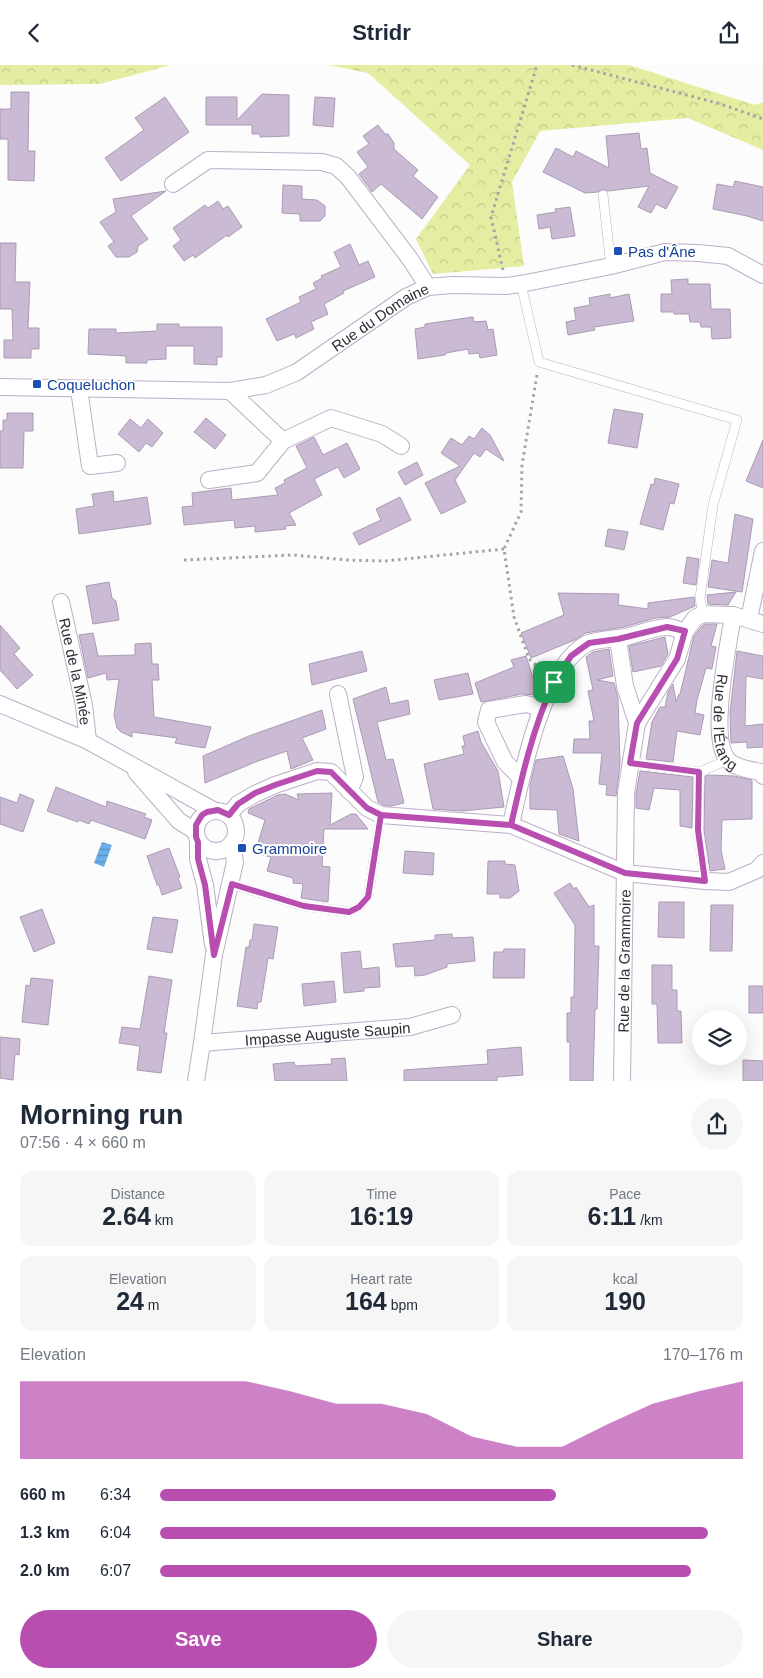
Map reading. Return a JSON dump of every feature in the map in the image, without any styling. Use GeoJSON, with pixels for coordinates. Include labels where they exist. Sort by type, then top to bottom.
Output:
{"type":"FeatureCollection","features":[{"type":"Feature","properties":{"kind":"street"},"geometry":{"type":"LineString","coordinates":[[173,184],[208,160],[322,162],[336,166],[348,177],[410,259],[428,287]]}},
{"type":"Feature","properties":{"kind":"street","name":"Rue du Domaine"},"geometry":{"type":"LineString","coordinates":[[0,387],[230,391],[266,385],[297,372],[406,297],[428,287],[513,285],[611,266],[666,252],[728,256],[763,275]]}},
{"type":"Feature","properties":{"kind":"street"},"geometry":{"type":"LineString","coordinates":[[79,389],[90,466],[117,463]]}},
{"type":"Feature","properties":{"kind":"street"},"geometry":{"type":"LineString","coordinates":[[230,391],[283,441]]}},
{"type":"Feature","properties":{"kind":"street"},"geometry":{"type":"LineString","coordinates":[[209,480],[257,473],[283,441],[331,418],[382,434],[401,446]]}},
{"type":"Feature","properties":{"kind":"street","name":"Rue de l'Étang"},"geometry":{"type":"LineString","coordinates":[[763,551],[749,619],[719,697],[721,743],[728,760],[738,766],[761,772],[763,776]]}},
{"type":"Feature","properties":{"kind":"street","name":"Rue de la Minée"},"geometry":{"type":"LineString","coordinates":[[61,602],[84,705],[88,741]]}},
{"type":"Feature","properties":{"kind":"street"},"geometry":{"type":"LineString","coordinates":[[511,825],[521,778],[542,708],[554,682],[571,656],[589,643],[618,639],[667,627],[685,631],[694,619],[703,614],[749,619]]}},
{"type":"Feature","properties":{"kind":"street","name":"Rue de la Grammoire"},"geometry":{"type":"LineString","coordinates":[[622,1081],[626,793],[630,763],[637,723],[677,659],[685,631]]}},
{"type":"Feature","properties":{"kind":"street","name":"Rue de la Grammoire"},"geometry":{"type":"LineString","coordinates":[[618,639],[625,686],[637,723]]}},
{"type":"Feature","properties":{"kind":"street"},"geometry":{"type":"LineString","coordinates":[[338,694],[355,777],[349,791]]}},
{"type":"Feature","properties":{"kind":"street","name":"Rue de la Minée"},"geometry":{"type":"LineString","coordinates":[[0,704],[88,741],[213,810]]}},
{"type":"Feature","properties":{"kind":"street"},"geometry":{"type":"LineString","coordinates":[[521,778],[505,762],[486,722],[489,710],[526,704],[542,708]]}},
{"type":"Feature","properties":{"kind":"street","name":"Rue de la Minée"},"geometry":{"type":"LineString","coordinates":[[126,761],[179,821],[197,837]]}},
{"type":"Feature","properties":{"kind":"street"},"geometry":{"type":"LineString","coordinates":[[229,815],[238,804],[255,793],[317,771],[331,772],[367,808],[381,815],[511,825],[625,873],[729,882],[757,870],[763,863]]}},
{"type":"Feature","properties":{"kind":"street"},"geometry":{"type":"LineString","coordinates":[[197,837],[208,850],[215,851],[227,848],[235,838],[235,825],[229,815],[218,810],[202,815],[196,825],[198,859],[205,885],[214,955]]}},
{"type":"Feature","properties":{"kind":"street"},"geometry":{"type":"LineString","coordinates":[[196,1081],[214,955],[232,884],[235,862],[232,843]]}},
{"type":"Feature","properties":{"kind":"street","name":"Impasse Auguste Saupin"},"geometry":{"type":"LineString","coordinates":[[202,1043],[410,1027],[452,1015]]}},
{"type":"Feature","properties":{"kind":"lane"},"geometry":{"type":"LineString","coordinates":[[602,195],[611,266]]}},
{"type":"Feature","properties":{"kind":"lane"},"geometry":{"type":"LineString","coordinates":[[513,285],[539,362],[737,420],[712,505],[700,598],[703,614]]}},
{"type":"Feature","properties":{"kind":"lane"},"geometry":{"type":"LineString","coordinates":[[630,763],[699,772],[728,760]]}},
{"type":"Feature","properties":{"kind":"lane"},"geometry":{"type":"LineString","coordinates":[[699,772],[698,830],[705,881]]}},
{"type":"Feature","properties":{"kind":"lane"},"geometry":{"type":"LineString","coordinates":[[232,884],[304,906],[349,912],[359,907],[368,897],[381,815]]}},
{"type":"Feature","properties":{"kind":"path"},"geometry":{"type":"LineString","coordinates":[[513,285],[492,217],[537,65]]}},
{"type":"Feature","properties":{"kind":"path"},"geometry":{"type":"LineString","coordinates":[[572,65],[721,104],[763,119]]}},
{"type":"Feature","properties":{"kind":"path"},"geometry":{"type":"LineString","coordinates":[[539,362],[522,465],[521,512],[504,549],[514,617],[529,659],[554,682]]}},
{"type":"Feature","properties":{"kind":"path"},"geometry":{"type":"LineString","coordinates":[[184,560],[293,555],[385,561],[504,549]]}},
{"type":"Feature","properties":{"kind":"green space"},"geometry":{"type":"Polygon","coordinates":[[[0,65],[171,65],[100,84],[0,85],[0,65]]]}},
{"type":"Feature","properties":{"kind":"green space"},"geometry":{"type":"Polygon","coordinates":[[[328,65],[629,65],[755,105],[763,102],[763,150],[688,118],[540,131],[512,182],[524,266],[433,274],[416,239],[470,165],[368,73],[328,65]]]}},
{"type":"Feature","properties":{"kind":"water"},"geometry":{"type":"Polygon","coordinates":[[[102,842],[112,845],[104,867],[94,863],[102,842]]]}},
{"type":"Feature","properties":{"kind":"building"},"geometry":{"type":"Polygon","coordinates":[[[11,92],[29,92],[28,151],[35,151],[34,181],[8,180],[8,139],[0,139],[0,109],[11,109],[11,92]]]}},
{"type":"Feature","properties":{"kind":"building"},"geometry":{"type":"Polygon","coordinates":[[[262,94],[289,95],[289,136],[260,137],[260,134],[252,134],[252,125],[206,125],[206,97],[237,97],[237,120],[262,94]]]}},
{"type":"Feature","properties":{"kind":"building"},"geometry":{"type":"Polygon","coordinates":[[[165,97],[189,132],[121,181],[105,158],[144,130],[135,118],[165,97]]]}},
{"type":"Feature","properties":{"kind":"building"},"geometry":{"type":"Polygon","coordinates":[[[315,97],[335,98],[333,127],[313,125],[315,97]]]}},
{"type":"Feature","properties":{"kind":"building"},"geometry":{"type":"Polygon","coordinates":[[[378,125],[394,143],[394,149],[418,170],[413,176],[438,197],[422,219],[381,184],[372,192],[359,174],[368,167],[357,152],[369,144],[363,136],[378,125]]]}},
{"type":"Feature","properties":{"kind":"building"},"geometry":{"type":"Polygon","coordinates":[[[639,133],[641,149],[647,148],[650,173],[678,187],[666,209],[656,204],[651,213],[638,207],[649,186],[608,191],[603,189],[598,192],[585,193],[543,172],[556,148],[573,157],[576,151],[609,168],[606,136],[639,133]]]}},
{"type":"Feature","properties":{"kind":"building"},"geometry":{"type":"Polygon","coordinates":[[[735,181],[763,187],[763,221],[713,209],[717,184],[733,187],[735,181]]]}},
{"type":"Feature","properties":{"kind":"building"},"geometry":{"type":"Polygon","coordinates":[[[283,185],[302,186],[302,199],[317,200],[325,206],[325,216],[320,221],[300,221],[300,214],[282,213],[283,185]]]}},
{"type":"Feature","properties":{"kind":"building"},"geometry":{"type":"Polygon","coordinates":[[[166,191],[131,216],[148,239],[138,246],[137,252],[129,257],[116,257],[108,246],[114,242],[100,222],[116,212],[113,199],[166,191]]]}},
{"type":"Feature","properties":{"kind":"building"},"geometry":{"type":"Polygon","coordinates":[[[218,201],[223,209],[228,206],[242,227],[228,237],[227,235],[195,258],[193,255],[184,261],[173,246],[181,240],[173,228],[205,205],[208,208],[218,201]]]}},
{"type":"Feature","properties":{"kind":"building"},"geometry":{"type":"Polygon","coordinates":[[[570,207],[575,236],[552,239],[550,227],[539,229],[537,215],[556,212],[555,209],[570,207]]]}},
{"type":"Feature","properties":{"kind":"building"},"geometry":{"type":"Polygon","coordinates":[[[0,243],[16,243],[15,282],[30,282],[28,328],[39,328],[39,349],[31,349],[31,358],[4,358],[4,340],[13,340],[12,309],[0,309],[0,243]]]}},
{"type":"Feature","properties":{"kind":"building"},"geometry":{"type":"Polygon","coordinates":[[[350,244],[359,265],[368,261],[375,277],[343,291],[344,293],[324,304],[328,314],[311,322],[314,329],[296,338],[294,334],[277,341],[266,319],[301,302],[299,297],[316,289],[313,283],[322,278],[321,276],[341,267],[334,252],[350,244]]]}},
{"type":"Feature","properties":{"kind":"building"},"geometry":{"type":"Polygon","coordinates":[[[688,279],[688,284],[710,284],[711,309],[730,309],[731,338],[712,339],[711,327],[701,327],[700,322],[690,322],[689,314],[661,312],[661,294],[672,294],[671,280],[688,279]]]}},
{"type":"Feature","properties":{"kind":"building"},"geometry":{"type":"Polygon","coordinates":[[[610,294],[610,298],[629,294],[634,321],[594,327],[595,330],[568,335],[566,322],[576,320],[574,308],[590,305],[589,298],[610,294]]]}},
{"type":"Feature","properties":{"kind":"building"},"geometry":{"type":"Polygon","coordinates":[[[473,317],[474,322],[486,321],[488,330],[493,329],[497,355],[480,358],[479,353],[469,354],[468,349],[418,359],[415,329],[425,327],[425,324],[473,317]]]}},
{"type":"Feature","properties":{"kind":"building"},"geometry":{"type":"Polygon","coordinates":[[[157,324],[179,324],[179,327],[222,327],[222,357],[217,357],[217,365],[194,364],[194,346],[166,346],[166,359],[147,360],[147,363],[126,363],[126,356],[88,354],[89,329],[116,329],[116,333],[157,331],[157,324]]]}},
{"type":"Feature","properties":{"kind":"building"},"geometry":{"type":"Polygon","coordinates":[[[614,409],[643,414],[637,448],[608,443],[614,409]]]}},
{"type":"Feature","properties":{"kind":"building"},"geometry":{"type":"Polygon","coordinates":[[[7,413],[33,413],[33,431],[24,431],[23,468],[0,468],[0,431],[3,431],[3,420],[7,420],[7,413]]]}},
{"type":"Feature","properties":{"kind":"building"},"geometry":{"type":"Polygon","coordinates":[[[206,418],[226,435],[215,449],[194,432],[206,418]]]}},
{"type":"Feature","properties":{"kind":"building"},"geometry":{"type":"Polygon","coordinates":[[[130,419],[141,428],[148,419],[163,433],[152,447],[146,443],[139,452],[118,434],[130,419]]]}},
{"type":"Feature","properties":{"kind":"building"},"geometry":{"type":"Polygon","coordinates":[[[482,428],[490,435],[504,461],[486,449],[480,457],[474,453],[455,480],[466,502],[441,514],[425,483],[460,466],[441,453],[451,438],[462,445],[469,436],[474,439],[482,428]]]}},
{"type":"Feature","properties":{"kind":"building"},"geometry":{"type":"Polygon","coordinates":[[[314,437],[323,455],[347,443],[360,469],[344,478],[338,467],[314,479],[322,495],[289,513],[296,525],[285,526],[286,529],[255,532],[255,526],[235,528],[234,520],[184,525],[182,507],[193,506],[192,493],[231,488],[232,500],[278,495],[275,488],[285,483],[284,480],[307,468],[296,446],[314,437]]]}},
{"type":"Feature","properties":{"kind":"building"},"geometry":{"type":"Polygon","coordinates":[[[763,440],[763,488],[746,481],[763,440]]]}},
{"type":"Feature","properties":{"kind":"building"},"geometry":{"type":"Polygon","coordinates":[[[417,462],[423,475],[405,485],[398,472],[417,462]]]}},
{"type":"Feature","properties":{"kind":"building"},"geometry":{"type":"Polygon","coordinates":[[[655,478],[679,484],[674,504],[670,503],[663,530],[640,524],[651,484],[654,485],[655,478]]]}},
{"type":"Feature","properties":{"kind":"building"},"geometry":{"type":"Polygon","coordinates":[[[113,491],[114,502],[147,497],[151,524],[79,534],[76,509],[94,506],[92,494],[113,491]]]}},
{"type":"Feature","properties":{"kind":"building"},"geometry":{"type":"Polygon","coordinates":[[[400,497],[411,520],[359,545],[353,533],[381,520],[376,509],[400,497]]]}},
{"type":"Feature","properties":{"kind":"building"},"geometry":{"type":"Polygon","coordinates":[[[735,514],[753,519],[742,592],[708,587],[712,560],[728,563],[735,514]]]}},
{"type":"Feature","properties":{"kind":"building"},"geometry":{"type":"Polygon","coordinates":[[[608,529],[628,532],[624,550],[605,546],[608,529]]]}},
{"type":"Feature","properties":{"kind":"building"},"geometry":{"type":"Polygon","coordinates":[[[687,557],[699,559],[696,585],[683,583],[687,557]]]}},
{"type":"Feature","properties":{"kind":"building"},"geometry":{"type":"Polygon","coordinates":[[[109,582],[112,598],[116,601],[119,620],[93,624],[86,586],[109,582]]]}},
{"type":"Feature","properties":{"kind":"building"},"geometry":{"type":"Polygon","coordinates":[[[736,592],[728,605],[708,604],[707,595],[736,592]]]}},
{"type":"Feature","properties":{"kind":"building"},"geometry":{"type":"Polygon","coordinates":[[[558,593],[619,594],[618,605],[648,609],[648,603],[694,597],[695,606],[670,617],[655,618],[624,627],[585,633],[577,639],[531,658],[521,633],[564,615],[558,593]]]}},
{"type":"Feature","properties":{"kind":"building"},"geometry":{"type":"Polygon","coordinates":[[[705,624],[717,624],[711,646],[716,647],[712,669],[706,668],[697,700],[695,713],[704,715],[700,735],[677,731],[673,762],[646,759],[652,722],[660,707],[665,707],[668,692],[673,684],[676,702],[680,694],[694,636],[705,624]]]}},
{"type":"Feature","properties":{"kind":"building"},"geometry":{"type":"Polygon","coordinates":[[[0,625],[20,648],[14,654],[33,675],[17,689],[0,670],[0,625]]]}},
{"type":"Feature","properties":{"kind":"building"},"geometry":{"type":"Polygon","coordinates":[[[93,633],[98,656],[135,655],[135,644],[151,643],[152,664],[158,664],[159,680],[152,680],[154,717],[211,727],[205,748],[175,743],[177,738],[132,732],[132,737],[117,728],[114,715],[119,679],[107,680],[106,673],[88,678],[79,635],[93,633]]]}},
{"type":"Feature","properties":{"kind":"building"},"geometry":{"type":"Polygon","coordinates":[[[665,637],[668,654],[661,666],[633,672],[629,646],[665,637]]]}},
{"type":"Feature","properties":{"kind":"building"},"geometry":{"type":"Polygon","coordinates":[[[609,649],[613,676],[597,680],[614,683],[618,698],[620,764],[616,796],[606,795],[607,785],[599,784],[602,753],[573,753],[574,739],[590,739],[589,721],[594,721],[588,691],[593,690],[586,657],[593,652],[609,649]]]}},
{"type":"Feature","properties":{"kind":"building"},"geometry":{"type":"Polygon","coordinates":[[[362,651],[367,671],[312,685],[309,664],[362,651]]]}},
{"type":"Feature","properties":{"kind":"building"},"geometry":{"type":"Polygon","coordinates":[[[737,651],[763,656],[763,679],[746,676],[745,726],[763,724],[763,747],[747,748],[747,742],[731,743],[730,713],[737,651]]]}},
{"type":"Feature","properties":{"kind":"building"},"geometry":{"type":"Polygon","coordinates":[[[526,656],[538,693],[537,695],[522,694],[481,702],[475,683],[514,667],[511,660],[526,656]]]}},
{"type":"Feature","properties":{"kind":"building"},"geometry":{"type":"Polygon","coordinates":[[[468,673],[473,694],[439,700],[434,680],[468,673]]]}},
{"type":"Feature","properties":{"kind":"building"},"geometry":{"type":"Polygon","coordinates":[[[386,687],[390,704],[408,700],[410,714],[377,722],[386,760],[393,759],[404,803],[391,806],[378,802],[353,699],[386,687]]]}},
{"type":"Feature","properties":{"kind":"building"},"geometry":{"type":"Polygon","coordinates":[[[322,710],[326,729],[302,738],[313,760],[291,769],[287,751],[205,783],[203,756],[249,736],[322,710]]]}},
{"type":"Feature","properties":{"kind":"building"},"geometry":{"type":"Polygon","coordinates":[[[478,731],[481,742],[498,771],[504,807],[462,811],[433,809],[424,764],[464,754],[462,746],[465,746],[463,736],[478,731]]]}},
{"type":"Feature","properties":{"kind":"building"},"geometry":{"type":"Polygon","coordinates":[[[563,756],[573,789],[579,841],[559,834],[557,810],[530,809],[530,785],[536,760],[563,756]]]}},
{"type":"Feature","properties":{"kind":"building"},"geometry":{"type":"Polygon","coordinates":[[[640,771],[693,777],[692,828],[680,826],[680,790],[654,788],[649,810],[636,808],[636,794],[640,771]]]}},
{"type":"Feature","properties":{"kind":"building"},"geometry":{"type":"Polygon","coordinates":[[[705,776],[734,776],[752,780],[752,819],[722,820],[721,850],[725,869],[710,871],[704,830],[705,776]]]}},
{"type":"Feature","properties":{"kind":"building"},"geometry":{"type":"Polygon","coordinates":[[[56,787],[106,807],[107,801],[146,814],[144,817],[152,820],[145,839],[91,820],[89,824],[79,820],[78,822],[47,811],[56,787]]]}},
{"type":"Feature","properties":{"kind":"building"},"geometry":{"type":"Polygon","coordinates":[[[332,793],[330,825],[351,814],[356,814],[368,829],[324,829],[322,866],[330,867],[328,902],[301,898],[303,884],[293,883],[293,878],[267,871],[271,857],[255,853],[265,820],[248,813],[249,809],[278,795],[285,794],[299,800],[297,794],[332,793]]]}},
{"type":"Feature","properties":{"kind":"building"},"geometry":{"type":"Polygon","coordinates":[[[20,794],[34,800],[23,832],[0,824],[0,797],[17,803],[20,794]]]}},
{"type":"Feature","properties":{"kind":"building"},"geometry":{"type":"Polygon","coordinates":[[[169,848],[182,888],[162,895],[147,856],[169,848]]]}},
{"type":"Feature","properties":{"kind":"building"},"geometry":{"type":"Polygon","coordinates":[[[405,851],[434,853],[433,875],[403,873],[405,851]]]}},
{"type":"Feature","properties":{"kind":"building"},"geometry":{"type":"Polygon","coordinates":[[[488,861],[505,861],[505,864],[515,865],[519,891],[510,898],[500,898],[500,894],[487,894],[488,861]]]}},
{"type":"Feature","properties":{"kind":"building"},"geometry":{"type":"Polygon","coordinates":[[[570,883],[574,889],[576,887],[589,907],[594,905],[594,946],[599,946],[593,1081],[570,1081],[570,1042],[567,1042],[567,1013],[571,1013],[571,997],[574,997],[575,925],[554,893],[570,883]]]}},
{"type":"Feature","properties":{"kind":"building"},"geometry":{"type":"Polygon","coordinates":[[[659,902],[684,902],[684,938],[658,937],[659,902]]]}},
{"type":"Feature","properties":{"kind":"building"},"geometry":{"type":"Polygon","coordinates":[[[711,905],[733,905],[732,951],[710,951],[711,905]]]}},
{"type":"Feature","properties":{"kind":"building"},"geometry":{"type":"Polygon","coordinates":[[[42,909],[55,943],[34,952],[20,917],[42,909]]]}},
{"type":"Feature","properties":{"kind":"building"},"geometry":{"type":"Polygon","coordinates":[[[153,917],[178,920],[172,953],[147,949],[153,917]]]}},
{"type":"Feature","properties":{"kind":"building"},"geometry":{"type":"Polygon","coordinates":[[[254,924],[278,927],[273,959],[268,958],[261,1002],[258,1002],[257,1009],[237,1006],[246,947],[249,947],[250,940],[252,940],[254,924]]]}},
{"type":"Feature","properties":{"kind":"building"},"geometry":{"type":"Polygon","coordinates":[[[452,934],[452,938],[473,937],[475,961],[447,964],[447,967],[425,975],[415,976],[414,966],[396,967],[393,944],[435,940],[435,935],[452,934]]]}},
{"type":"Feature","properties":{"kind":"building"},"geometry":{"type":"Polygon","coordinates":[[[504,949],[525,949],[524,978],[493,978],[494,952],[503,952],[504,949]]]}},
{"type":"Feature","properties":{"kind":"building"},"geometry":{"type":"Polygon","coordinates":[[[360,951],[362,969],[379,967],[380,987],[364,988],[364,991],[344,993],[341,953],[360,951]]]}},
{"type":"Feature","properties":{"kind":"building"},"geometry":{"type":"Polygon","coordinates":[[[652,965],[672,965],[672,990],[677,990],[677,1011],[681,1011],[682,1043],[658,1043],[657,1004],[652,1004],[652,965]]]}},
{"type":"Feature","properties":{"kind":"building"},"geometry":{"type":"Polygon","coordinates":[[[149,976],[172,980],[164,1033],[167,1033],[161,1073],[137,1070],[140,1046],[119,1043],[122,1027],[140,1029],[149,976]]]}},
{"type":"Feature","properties":{"kind":"building"},"geometry":{"type":"Polygon","coordinates":[[[31,978],[53,980],[48,1025],[22,1022],[26,985],[30,986],[31,978]]]}},
{"type":"Feature","properties":{"kind":"building"},"geometry":{"type":"Polygon","coordinates":[[[334,981],[336,1002],[304,1006],[302,984],[334,981]]]}},
{"type":"Feature","properties":{"kind":"building"},"geometry":{"type":"Polygon","coordinates":[[[749,986],[763,986],[763,1013],[749,1013],[749,986]]]}},
{"type":"Feature","properties":{"kind":"building"},"geometry":{"type":"Polygon","coordinates":[[[0,1037],[20,1039],[19,1055],[15,1054],[13,1080],[0,1078],[0,1037]]]}},
{"type":"Feature","properties":{"kind":"building"},"geometry":{"type":"Polygon","coordinates":[[[521,1047],[523,1075],[497,1077],[497,1081],[404,1081],[404,1070],[488,1064],[487,1050],[521,1047]]]}},
{"type":"Feature","properties":{"kind":"building"},"geometry":{"type":"Polygon","coordinates":[[[345,1058],[347,1081],[275,1081],[273,1064],[294,1062],[295,1066],[332,1064],[331,1059],[345,1058]]]}},
{"type":"Feature","properties":{"kind":"building"},"geometry":{"type":"Polygon","coordinates":[[[747,1060],[763,1061],[763,1081],[743,1081],[743,1065],[747,1065],[747,1060]]]}},
{"type":"Feature","properties":{"kind":"place","name":"Pas d'Âne"},"geometry":{"type":"Point","coordinates":[618,251]}},
{"type":"Feature","properties":{"kind":"place","name":"Coqueluchon"},"geometry":{"type":"Point","coordinates":[37,384]}},
{"type":"Feature","properties":{"kind":"place","name":"Grammoire"},"geometry":{"type":"Point","coordinates":[242,848]}},
{"type":"Feature","properties":{"kind":"route"},"geometry":{"type":"LineString","coordinates":[[554,682],[542,708],[521,778],[511,825],[381,815],[368,897],[359,907],[349,912],[304,906],[232,884],[214,955],[205,885],[198,859],[198,842],[195,831],[198,820],[202,815],[213,810],[229,815],[238,804],[255,793],[317,771],[331,772],[367,808],[381,815],[446,820],[511,825],[625,873],[705,881],[698,830],[699,772],[630,763],[637,723],[677,659],[685,631],[667,627],[618,639],[589,643],[571,656],[554,682]]}}]}
